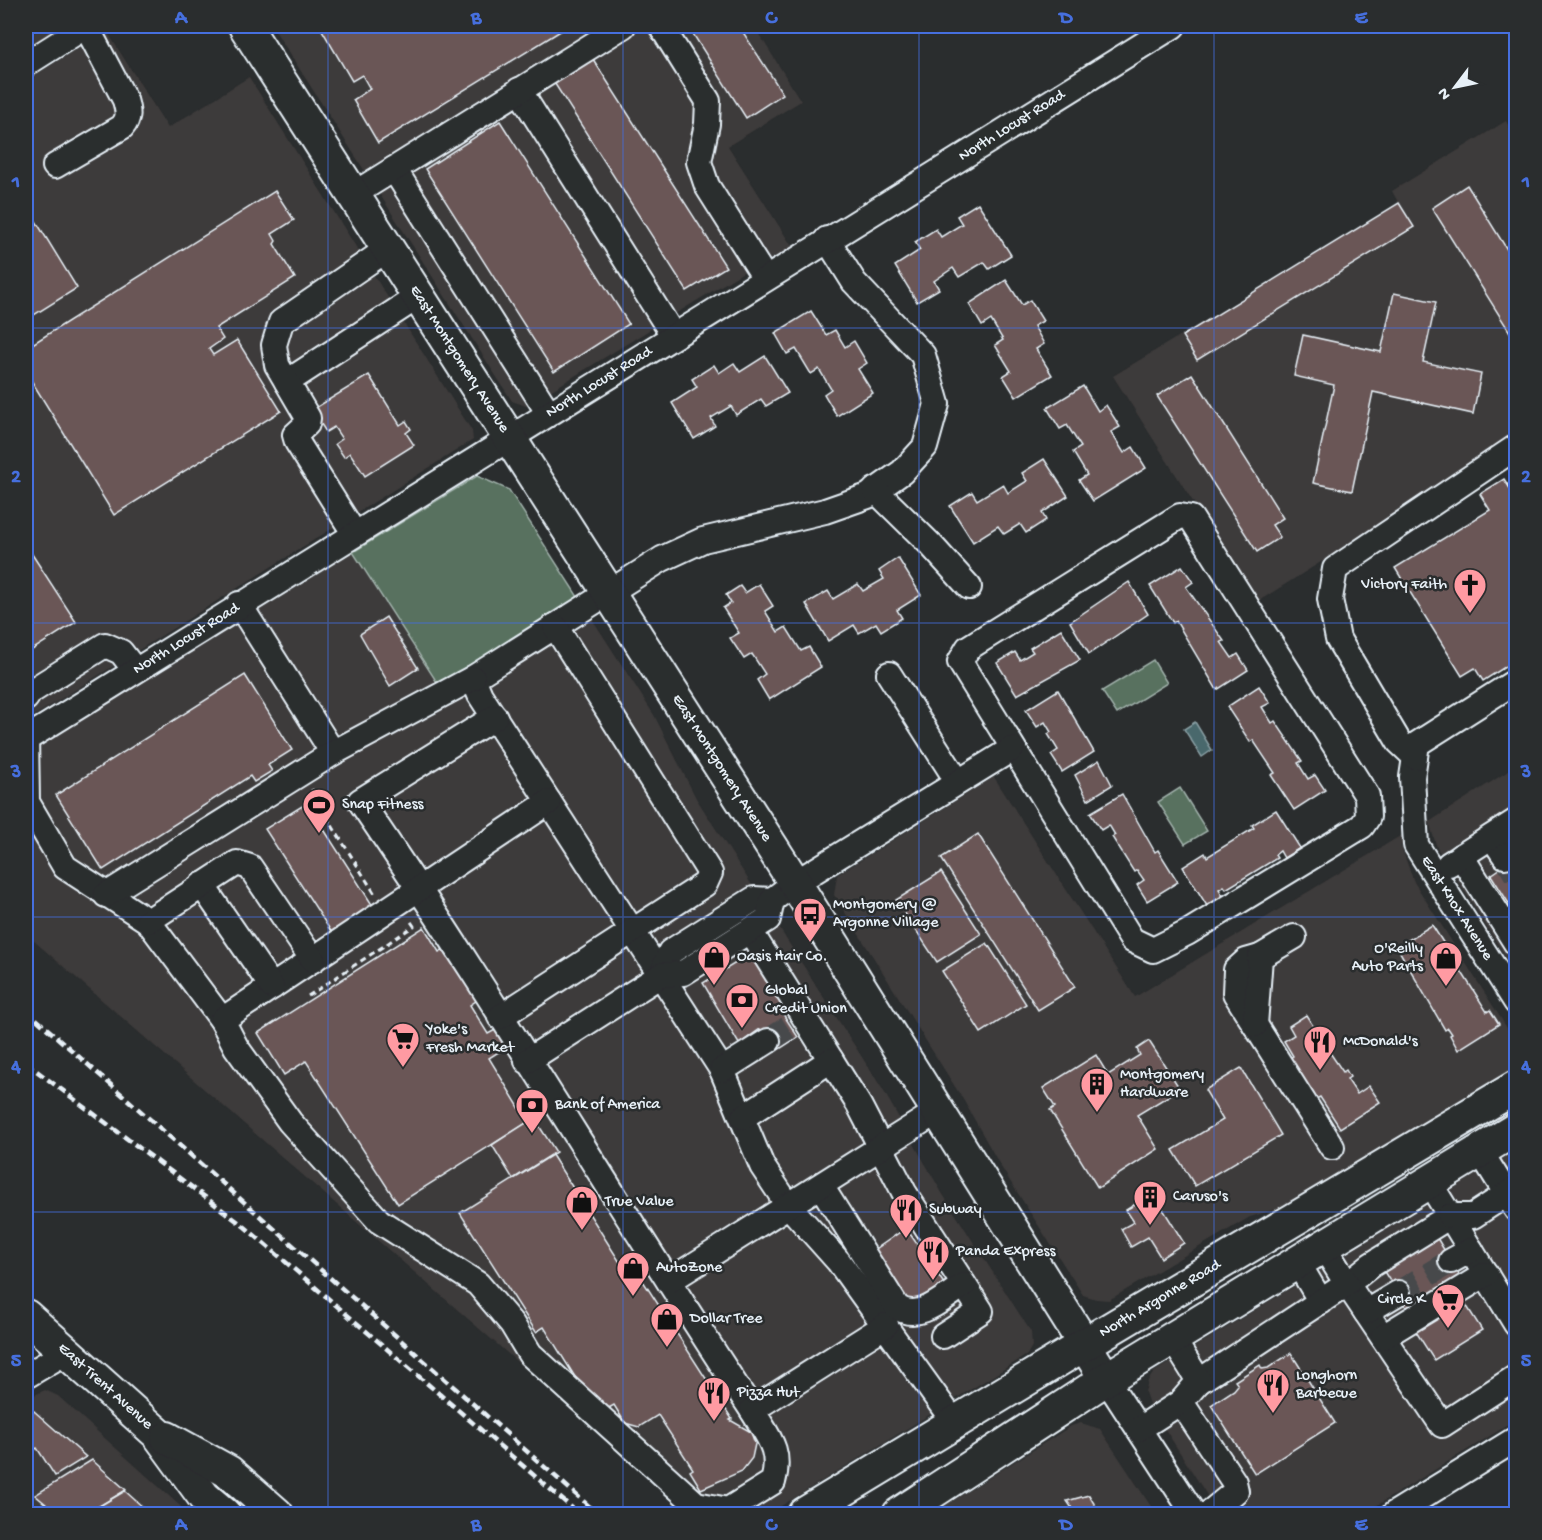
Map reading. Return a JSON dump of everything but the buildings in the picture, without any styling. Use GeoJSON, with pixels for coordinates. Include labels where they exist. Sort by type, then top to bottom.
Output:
{"type":"FeatureCollection","features":[{"type":"Feature","properties":{"kind":"main road","name":"East Montgomery Avenue"},"geometry":{"type":"LineString","coordinates":[[245,26],[608,593],[784,891],[938,1111],[1107,1378]]}},
{"type":"Feature","properties":{"kind":"main road","name":"North Argonne Road"},"geometry":{"type":"LineString","coordinates":[[804,1515],[954,1422],[1516,1087]]}},
{"type":"Feature","properties":{"kind":"main road"},"geometry":{"type":"LineString","coordinates":[[898,1515],[1107,1378],[1516,1129]]}},
{"type":"Feature","properties":{"kind":"main road","name":"East Trent Avenue"},"geometry":{"type":"LineString","coordinates":[[26,1316],[158,1434],[204,1497],[224,1515]]}},
{"type":"Feature","properties":{"kind":"main road","name":"East Trent Avenue"},"geometry":{"type":"LineString","coordinates":[[158,1434],[228,1472],[277,1515]]}},
{"type":"Feature","properties":{"kind":"street"},"geometry":{"type":"LineString","coordinates":[[26,64],[86,26],[129,112],[127,121],[122,127],[55,166]]}},
{"type":"Feature","properties":{"kind":"street"},"geometry":{"type":"LineString","coordinates":[[354,194],[622,26]]}},
{"type":"Feature","properties":{"kind":"street"},"geometry":{"type":"LineString","coordinates":[[661,26],[708,101],[708,124],[699,162],[707,186],[765,278]]}},
{"type":"Feature","properties":{"kind":"street","name":"North Locust Road"},"geometry":{"type":"LineString","coordinates":[[26,737],[1173,26]]}},
{"type":"Feature","properties":{"kind":"street"},"geometry":{"type":"LineString","coordinates":[[519,90],[673,335]]}},
{"type":"Feature","properties":{"kind":"street"},"geometry":{"type":"LineString","coordinates":[[394,169],[548,412]]}},
{"type":"Feature","properties":{"kind":"street"},"geometry":{"type":"LineString","coordinates":[[106,895],[333,753],[473,678],[662,559],[703,540],[825,511],[867,496],[902,472],[925,447],[938,404],[923,356],[854,282],[827,239]]}},
{"type":"Feature","properties":{"kind":"street"},"geometry":{"type":"LineString","coordinates":[[354,533],[297,442],[295,435],[307,424],[308,418],[277,365],[274,345],[281,322],[389,249]]}},
{"type":"Feature","properties":{"kind":"street"},"geometry":{"type":"LineString","coordinates":[[287,382],[419,296]]}},
{"type":"Feature","properties":{"kind":"street"},"geometry":{"type":"LineString","coordinates":[[1415,757],[1399,742],[1338,639],[1330,599],[1335,569],[1516,447]]}},
{"type":"Feature","properties":{"kind":"street"},"geometry":{"type":"LineString","coordinates":[[875,490],[931,545],[969,587]]}},
{"type":"Feature","properties":{"kind":"street"},"geometry":{"type":"LineString","coordinates":[[1180,516],[1191,519],[1367,796],[1368,818],[1362,826],[1187,933],[1153,950],[1132,940],[1012,749],[960,662],[968,648],[1180,516]]}},
{"type":"Feature","properties":{"kind":"street"},"geometry":{"type":"LineString","coordinates":[[239,604],[333,753]]}},
{"type":"Feature","properties":{"kind":"street"},"geometry":{"type":"LineString","coordinates":[[500,1017],[705,884],[710,873],[555,626]]}},
{"type":"Feature","properties":{"kind":"street"},"geometry":{"type":"LineString","coordinates":[[26,698],[30,692],[105,645],[121,652],[135,670]]}},
{"type":"Feature","properties":{"kind":"street"},"geometry":{"type":"LineString","coordinates":[[889,674],[958,782]]}},
{"type":"Feature","properties":{"kind":"street"},"geometry":{"type":"LineString","coordinates":[[473,678],[495,717],[722,1070],[762,1166],[788,1205],[839,1262],[954,1422]]}},
{"type":"Feature","properties":{"kind":"street"},"geometry":{"type":"LineString","coordinates":[[1415,757],[1416,744],[1516,681]]}},
{"type":"Feature","properties":{"kind":"street"},"geometry":{"type":"LineString","coordinates":[[26,737],[27,802],[65,867],[148,921],[222,1020],[236,1047],[290,1122],[379,1221],[478,1284],[512,1324],[530,1354],[696,1504],[728,1510],[773,1482],[777,1467],[777,1452],[420,889],[360,801],[495,717]]}},
{"type":"Feature","properties":{"kind":"street"},"geometry":{"type":"LineString","coordinates":[[661,975],[670,952],[754,899],[784,891],[1012,749]]}},
{"type":"Feature","properties":{"kind":"street","name":"East Knox Avenue"},"geometry":{"type":"LineString","coordinates":[[1415,757],[1412,777],[1416,845],[1516,1002]]}},
{"type":"Feature","properties":{"kind":"street"},"geometry":{"type":"LineString","coordinates":[[222,1020],[549,802]]}},
{"type":"Feature","properties":{"kind":"street"},"geometry":{"type":"LineString","coordinates":[[1434,873],[1461,856],[1498,847],[1516,821]]}},
{"type":"Feature","properties":{"kind":"street"},"geometry":{"type":"LineString","coordinates":[[1461,856],[1516,943]]}},
{"type":"Feature","properties":{"kind":"street"},"geometry":{"type":"LineString","coordinates":[[148,921],[237,863],[250,867],[313,960]]}},
{"type":"Feature","properties":{"kind":"street"},"geometry":{"type":"LineString","coordinates":[[202,885],[272,987]]}},
{"type":"Feature","properties":{"kind":"street"},"geometry":{"type":"LineString","coordinates":[[527,1061],[661,975],[683,973],[750,931],[768,919],[784,891]]}},
{"type":"Feature","properties":{"kind":"street"},"geometry":{"type":"LineString","coordinates":[[750,931],[798,1021],[831,1060],[859,1105],[880,1149],[981,1311],[943,1336]]}},
{"type":"Feature","properties":{"kind":"street"},"geometry":{"type":"LineString","coordinates":[[1294,937],[1260,957],[1246,961],[1236,970],[1234,993],[1332,1147]]}},
{"type":"Feature","properties":{"kind":"street"},"geometry":{"type":"LineString","coordinates":[[722,1070],[768,1041]]}},
{"type":"Feature","properties":{"kind":"street"},"geometry":{"type":"LineString","coordinates":[[742,1116],[831,1060]]}},
{"type":"Feature","properties":{"kind":"street"},"geometry":{"type":"LineString","coordinates":[[669,1281],[938,1111]]}},
{"type":"Feature","properties":{"kind":"street"},"geometry":{"type":"LineString","coordinates":[[1139,1429],[1181,1402],[1198,1382],[1321,1302],[1371,1265],[1450,1216],[1473,1216],[1513,1197],[1479,1151]]}},
{"type":"Feature","properties":{"kind":"street"},"geometry":{"type":"LineString","coordinates":[[1429,1182],[1450,1216],[1461,1255],[1486,1275],[1516,1324]]}},
{"type":"Feature","properties":{"kind":"street"},"geometry":{"type":"LineString","coordinates":[[821,1186],[897,1307],[906,1313],[918,1313],[964,1285]]}},
{"type":"Feature","properties":{"kind":"street"},"geometry":{"type":"LineString","coordinates":[[1324,1247],[1442,1425],[1516,1377]]}},
{"type":"Feature","properties":{"kind":"street"},"geometry":{"type":"LineString","coordinates":[[1298,1263],[1321,1302]]}},
{"type":"Feature","properties":{"kind":"street"},"geometry":{"type":"LineString","coordinates":[[1383,1337],[1486,1275]]}},
{"type":"Feature","properties":{"kind":"street"},"geometry":{"type":"LineString","coordinates":[[1366,1312],[1398,1293]]}},
{"type":"Feature","properties":{"kind":"street"},"geometry":{"type":"LineString","coordinates":[[752,1410],[886,1325]]}},
{"type":"Feature","properties":{"kind":"street"},"geometry":{"type":"LineString","coordinates":[[1172,1338],[1198,1382]]}},
{"type":"Feature","properties":{"kind":"street"},"geometry":{"type":"LineString","coordinates":[[26,1376],[66,1352]]}},
{"type":"Feature","properties":{"kind":"street","name":"East Montgomery Avenue"},"geometry":{"type":"LineString","coordinates":[[1107,1378],[1194,1515]]}},
{"type":"Feature","properties":{"kind":"street"},"geometry":{"type":"LineString","coordinates":[[1181,1402],[1234,1482],[1236,1491],[1208,1515]]}},
{"type":"Feature","properties":{"kind":"street"},"geometry":{"type":"LineString","coordinates":[[1394,1515],[1516,1439]]}},
{"type":"Feature","properties":{"kind":"path"},"geometry":{"type":"LineString","coordinates":[[294,777],[312,788],[316,800],[378,898],[391,890],[414,926],[308,996]]}},
{"type":"Feature","properties":{"kind":"shaded area"},"geometry":{"type":"Polygon","coordinates":[[[26,26],[75,26],[26,57],[26,26]]]}},
{"type":"Feature","properties":{"kind":"shaded area"},"geometry":{"type":"Polygon","coordinates":[[[272,26],[754,26],[801,101],[728,146],[793,248],[745,271],[526,406],[512,401],[272,26]]]}},
{"type":"Feature","properties":{"kind":"shaded area"},"geometry":{"type":"Polygon","coordinates":[[[106,30],[168,128],[249,77],[472,431],[473,440],[26,721],[26,81],[106,30]]]}},
{"type":"Feature","properties":{"kind":"shaded area"},"geometry":{"type":"Polygon","coordinates":[[[1506,121],[1516,139],[1516,440],[1257,602],[1113,376],[1399,204],[1392,191],[1506,121]]]}},
{"type":"Feature","properties":{"kind":"shaded area"},"geometry":{"type":"Polygon","coordinates":[[[353,552],[440,687],[578,597],[654,715],[696,798],[883,1090],[942,1193],[1031,1332],[1032,1346],[1027,1355],[768,1514],[692,1514],[26,934],[26,755],[353,552]]]}},
{"type":"Feature","properties":{"kind":"shaded area"},"geometry":{"type":"Polygon","coordinates":[[[1516,766],[1516,974],[1437,848],[1429,822],[1516,766]]]}},
{"type":"Feature","properties":{"kind":"shaded area"},"geometry":{"type":"Polygon","coordinates":[[[994,777],[1135,997],[1405,833],[1407,838],[1401,846],[1414,882],[1516,1042],[1516,1062],[1510,1071],[1286,1206],[1250,1217],[1109,1300],[1083,1295],[1001,1167],[964,1101],[834,895],[837,875],[994,777]]]}},
{"type":"Feature","properties":{"kind":"shaded area"},"geometry":{"type":"Polygon","coordinates":[[[1516,1150],[1516,1420],[1363,1514],[1219,1514],[1149,1404],[1145,1392],[1154,1372],[1516,1150]]]}},
{"type":"Feature","properties":{"kind":"shaded area"},"geometry":{"type":"Polygon","coordinates":[[[45,1390],[58,1396],[189,1514],[26,1514],[26,1399],[45,1390]]]}},
{"type":"Feature","properties":{"kind":"shaded area"},"geometry":{"type":"Polygon","coordinates":[[[1081,1423],[1100,1429],[1156,1514],[936,1514],[935,1512],[1071,1426],[1081,1423]]]}},
{"type":"Feature","properties":{"kind":"green space"},"geometry":{"type":"Polygon","coordinates":[[[477,476],[509,490],[578,597],[440,687],[353,552],[477,476]]]}},
{"type":"Feature","properties":{"kind":"green space"},"geometry":{"type":"Polygon","coordinates":[[[1153,660],[1167,683],[1117,714],[1102,691],[1153,660]]]}},
{"type":"Feature","properties":{"kind":"green space"},"geometry":{"type":"Polygon","coordinates":[[[1180,788],[1207,831],[1185,844],[1158,802],[1180,788]]]}},
{"type":"Feature","properties":{"kind":"water"},"geometry":{"type":"Polygon","coordinates":[[[1195,722],[1212,750],[1202,757],[1184,729],[1195,722]]]}},
{"type":"Feature","properties":{"kind":"tunnel"},"geometry":{"type":"LineString","coordinates":[[1505,856],[1516,875]]}},
{"type":"Feature","properties":{"kind":"tunnel"},"geometry":{"type":"LineString","coordinates":[[768,1041],[791,1026]]}},
{"type":"Feature","properties":{"kind":"tunnel"},"geometry":{"type":"LineString","coordinates":[[1398,1293],[1451,1261]]}},
{"type":"Feature","properties":{"kind":"railway"},"geometry":{"type":"LineString","coordinates":[[26,1010],[598,1514]]}},
{"type":"Feature","properties":{"kind":"railway"},"geometry":{"type":"LineString","coordinates":[[26,1063],[245,1227],[579,1514]]}},
{"type":"Feature","properties":{"kind":"place","name":"Victory Faith"},"geometry":{"type":"Point","coordinates":[1470,614]}},
{"type":"Feature","properties":{"kind":"place","name":"Snap Fitness"},"geometry":{"type":"Point","coordinates":[319,834]}},
{"type":"Feature","properties":{"kind":"place","name":"Montgomery @ Argonne Village"},"geometry":{"type":"Point","coordinates":[810,943]}},
{"type":"Feature","properties":{"kind":"place","name":"Oasis Hair Co."},"geometry":{"type":"Point","coordinates":[714,986]}},
{"type":"Feature","properties":{"kind":"place","name":"O'Reilly Auto Parts"},"geometry":{"type":"Point","coordinates":[1446,987]}},
{"type":"Feature","properties":{"kind":"place","name":"Global Credit Union"},"geometry":{"type":"Point","coordinates":[742,1029]}},
{"type":"Feature","properties":{"kind":"place","name":"Yoke's Fresh Market"},"geometry":{"type":"Point","coordinates":[403,1068]}},
{"type":"Feature","properties":{"kind":"place","name":"McDonald's"},"geometry":{"type":"Point","coordinates":[1320,1071]}},
{"type":"Feature","properties":{"kind":"place","name":"Montgomery Hardware"},"geometry":{"type":"Point","coordinates":[1097,1113]}},
{"type":"Feature","properties":{"kind":"place","name":"Bank of America"},"geometry":{"type":"Point","coordinates":[532,1134]}},
{"type":"Feature","properties":{"kind":"place","name":"Caruso's"},"geometry":{"type":"Point","coordinates":[1150,1226]}},
{"type":"Feature","properties":{"kind":"place","name":"True Value"},"geometry":{"type":"Point","coordinates":[582,1231]}},
{"type":"Feature","properties":{"kind":"place","name":"Subway"},"geometry":{"type":"Point","coordinates":[906,1239]}},
{"type":"Feature","properties":{"kind":"place","name":"Panda Express"},"geometry":{"type":"Point","coordinates":[933,1281]}},
{"type":"Feature","properties":{"kind":"place","name":"AutoZone"},"geometry":{"type":"Point","coordinates":[633,1297]}},
{"type":"Feature","properties":{"kind":"place","name":"Circle K"},"geometry":{"type":"Point","coordinates":[1448,1329]}},
{"type":"Feature","properties":{"kind":"place","name":"Dollar Tree"},"geometry":{"type":"Point","coordinates":[667,1348]}},
{"type":"Feature","properties":{"kind":"place","name":"Longhorn Barbecue"},"geometry":{"type":"Point","coordinates":[1273,1414]}},
{"type":"Feature","properties":{"kind":"place","name":"Pizza Hut"},"geometry":{"type":"Point","coordinates":[714,1422]}}]}
